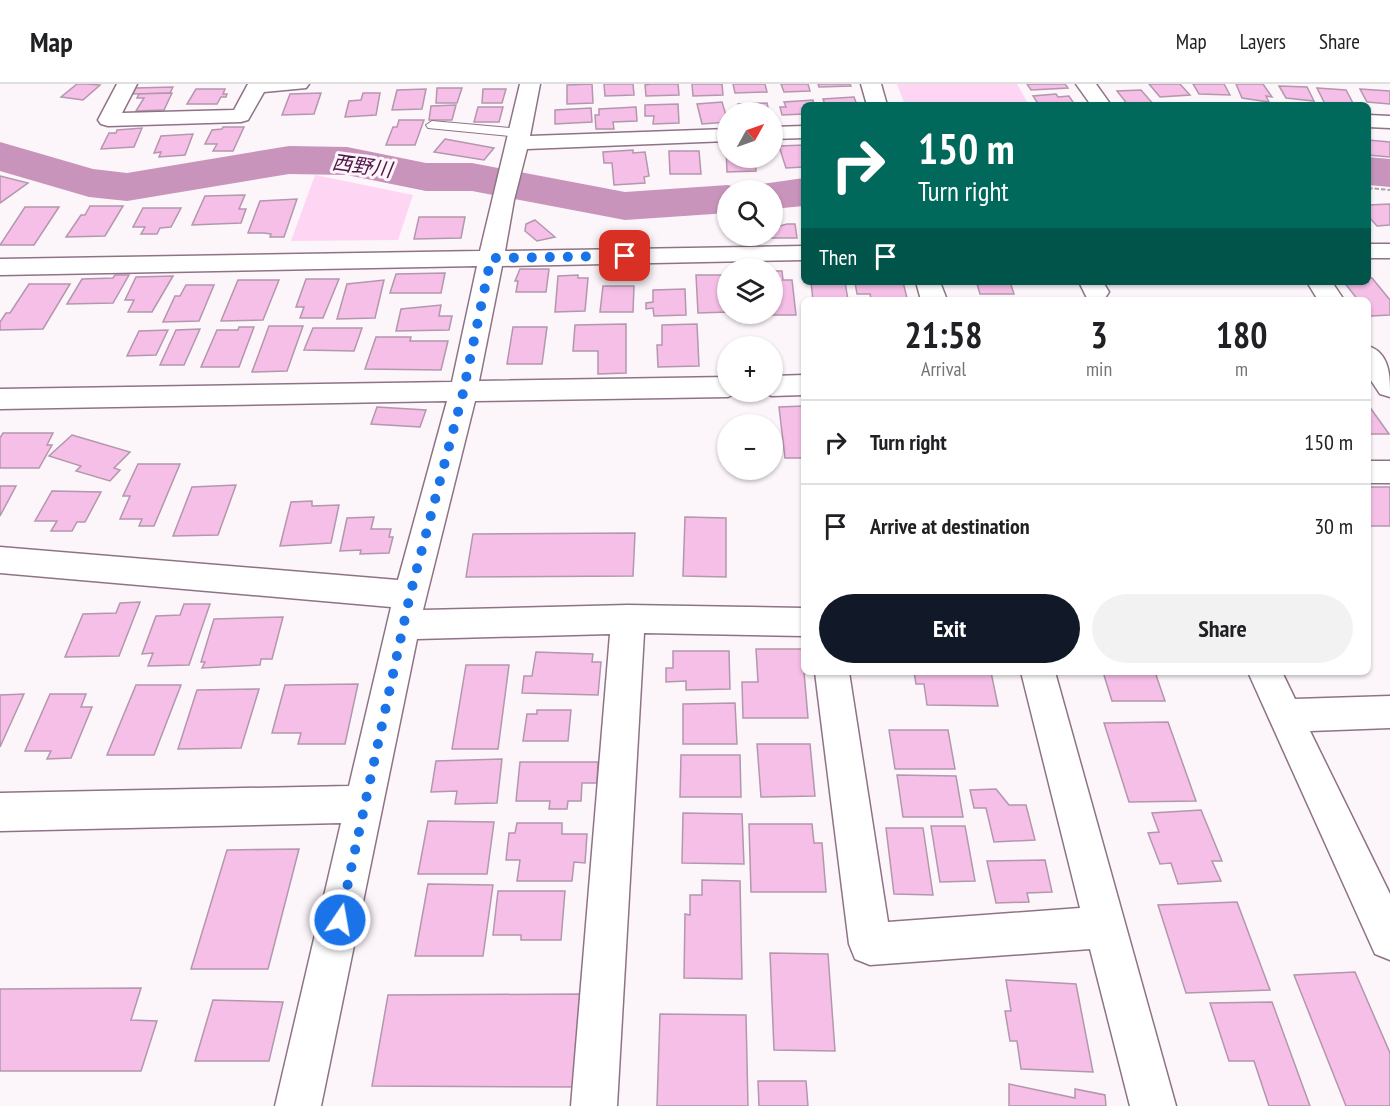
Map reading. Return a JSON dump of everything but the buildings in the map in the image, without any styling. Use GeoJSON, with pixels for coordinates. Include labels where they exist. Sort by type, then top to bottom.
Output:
{"type":"FeatureCollection","features":[{"type":"Feature","properties":{"kind":"street"},"geometry":{"type":"LineString","coordinates":[[128,84],[108,120],[241,116],[257,85],[299,84]]}},
{"type":"Feature","properties":{"kind":"street"},"geometry":{"type":"LineString","coordinates":[[298,1106],[407,610],[463,393],[530,84]]}},
{"type":"Feature","properties":{"kind":"street"},"geometry":{"type":"LineString","coordinates":[[871,84],[876,102]]}},
{"type":"Feature","properties":{"kind":"street"},"geometry":{"type":"LineString","coordinates":[[1086,84],[1099,102]]}},
{"type":"Feature","properties":{"kind":"street"},"geometry":{"type":"LineString","coordinates":[[1371,121],[1390,122]]}},
{"type":"Feature","properties":{"kind":"street"},"geometry":{"type":"LineString","coordinates":[[783,133],[801,132]]}},
{"type":"Feature","properties":{"kind":"street"},"geometry":{"type":"LineString","coordinates":[[519,138],[717,135]]}},
{"type":"Feature","properties":{"kind":"street"},"geometry":{"type":"LineString","coordinates":[[1371,252],[1390,251]]}},
{"type":"Feature","properties":{"kind":"street"},"geometry":{"type":"LineString","coordinates":[[0,267],[801,253]]}},
{"type":"Feature","properties":{"kind":"street"},"geometry":{"type":"LineString","coordinates":[[1371,359],[1390,387]]}},
{"type":"Feature","properties":{"kind":"street"},"geometry":{"type":"LineString","coordinates":[[783,386],[801,385]]}},
{"type":"Feature","properties":{"kind":"street"},"geometry":{"type":"LineString","coordinates":[[0,399],[717,387]]}},
{"type":"Feature","properties":{"kind":"street"},"geometry":{"type":"LineString","coordinates":[[1371,472],[1390,472]]}},
{"type":"Feature","properties":{"kind":"street"},"geometry":{"type":"LineString","coordinates":[[0,560],[407,610],[628,619],[801,622]]}},
{"type":"Feature","properties":{"kind":"street"},"geometry":{"type":"LineString","coordinates":[[594,1106],[628,619]]}},
{"type":"Feature","properties":{"kind":"street"},"geometry":{"type":"LineString","coordinates":[[832,675],[870,944],[1105,927]]}},
{"type":"Feature","properties":{"kind":"street"},"geometry":{"type":"LineString","coordinates":[[1039,675],[1153,1106]]}},
{"type":"Feature","properties":{"kind":"street"},"geometry":{"type":"LineString","coordinates":[[1266,675],[1390,939]]}},
{"type":"Feature","properties":{"kind":"street"},"geometry":{"type":"LineString","coordinates":[[1284,716],[1390,712]]}},
{"type":"Feature","properties":{"kind":"street"},"geometry":{"type":"LineString","coordinates":[[0,812],[365,804]]}},
{"type":"Feature","properties":{"kind":"lane"},"geometry":{"type":"LineString","coordinates":[[432,125],[519,138]]}},
{"type":"Feature","properties":{"kind":"path"},"geometry":{"type":"LineString","coordinates":[[1371,188],[1390,190]]}},
{"type":"Feature","properties":{"kind":"shaded area"},"geometry":{"type":"Polygon","coordinates":[[[897,84],[1017,84],[1027,102],[904,102],[897,84]]]}},
{"type":"Feature","properties":{"kind":"shaded area"},"geometry":{"type":"Polygon","coordinates":[[[315,175],[413,195],[398,240],[291,241],[315,175]]]}},
{"type":"Feature","properties":{"kind":"waterway","name":"西野川"},"geometry":{"type":"LineString","coordinates":[[0,156],[89,183],[127,187],[289,160],[347,161],[426,177],[472,177],[625,206],[717,200]]}},
{"type":"Feature","properties":{"kind":"waterway","name":"西野川"},"geometry":{"type":"LineString","coordinates":[[1371,171],[1390,173]]}},
{"type":"Feature","properties":{"kind":"waterway","name":"西野川"},"geometry":{"type":"LineString","coordinates":[[783,194],[801,192]]}},
{"type":"Feature","properties":{"kind":"route"},"geometry":{"type":"LineString","coordinates":[[340,920],[410,595],[463,393],[491,258],[625,256]]}}]}
